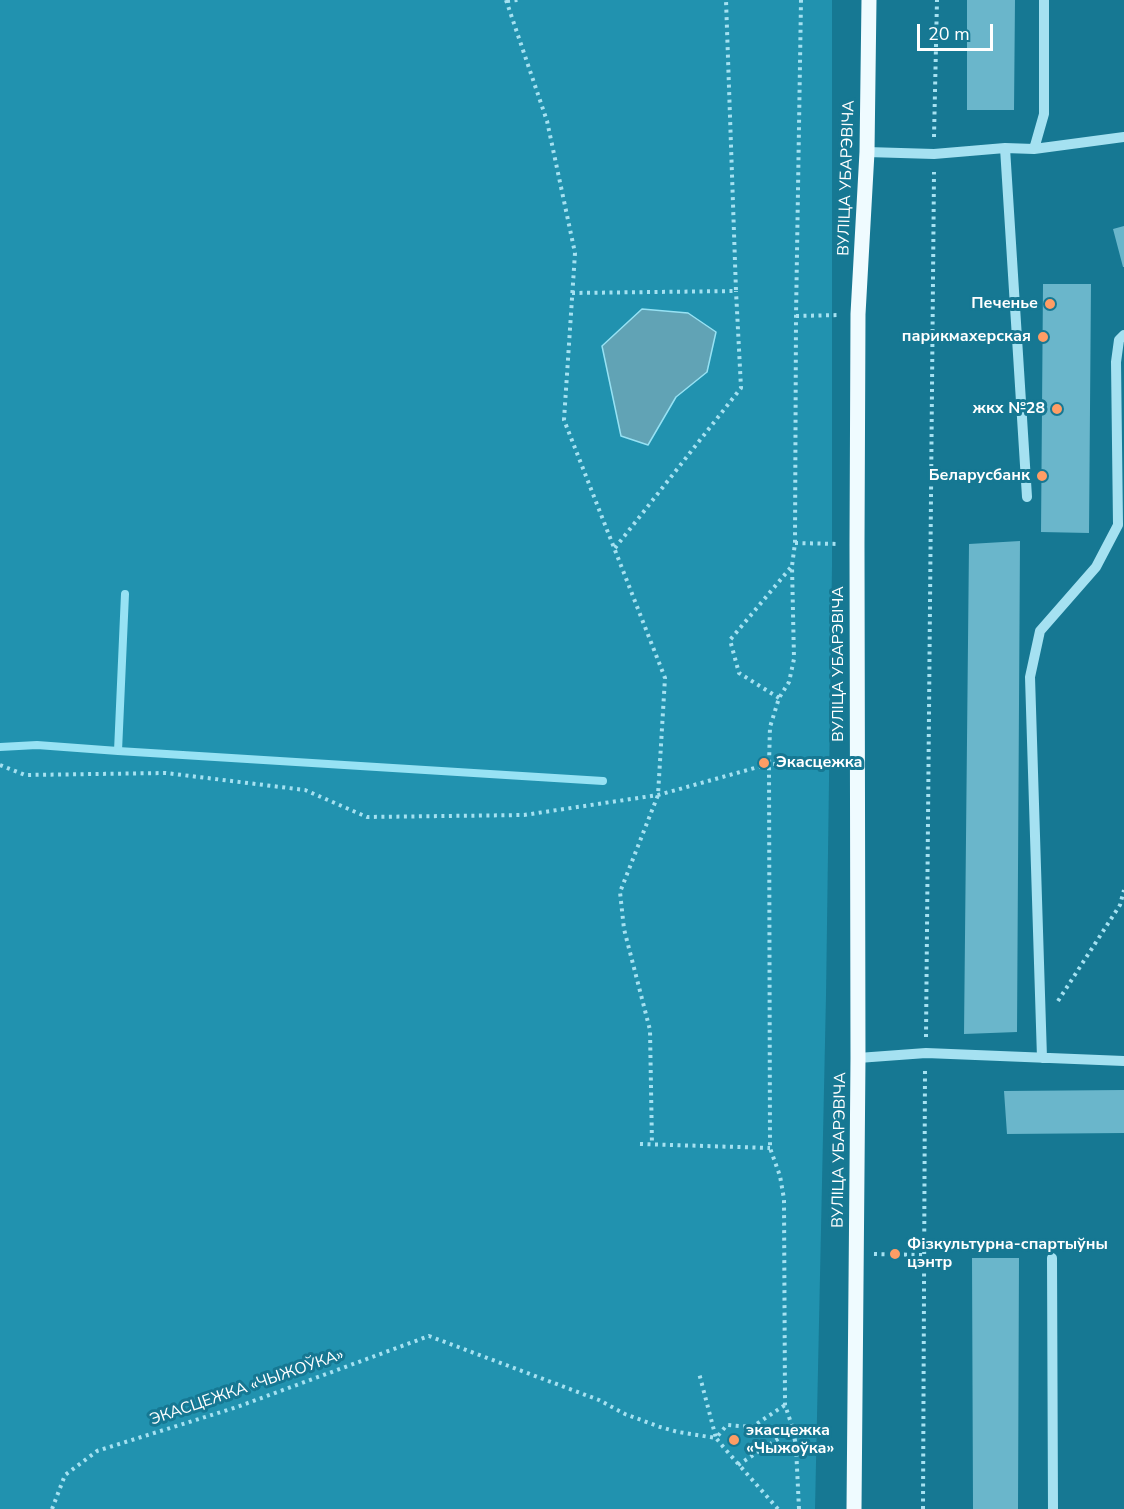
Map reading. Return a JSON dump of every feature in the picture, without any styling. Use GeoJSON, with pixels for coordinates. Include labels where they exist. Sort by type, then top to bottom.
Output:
{"type":"FeatureCollection","features":[{"type":"Feature","properties":{"kind":"main road","name":"ВУЛІЦА УБАРЭВІЧА"},"geometry":{"type":"LineString","coordinates":[[854,1509],[858,1058],[858,314],[867,152],[869,0]]}},
{"type":"Feature","properties":{"kind":"lane"},"geometry":{"type":"LineString","coordinates":[[1034,149],[1044,114],[1044,0]]}},
{"type":"Feature","properties":{"kind":"lane"},"geometry":{"type":"LineString","coordinates":[[867,152],[934,154],[1005,148],[1034,149],[1124,137]]}},
{"type":"Feature","properties":{"kind":"lane"},"geometry":{"type":"LineString","coordinates":[[1005,148],[1027,497]]}},
{"type":"Feature","properties":{"kind":"lane"},"geometry":{"type":"LineString","coordinates":[[1042,1058],[1030,677],[1040,631],[1096,567],[1118,525],[1116,362],[1119,340],[1124,335]]}},
{"type":"Feature","properties":{"kind":"lane"},"geometry":{"type":"LineString","coordinates":[[858,1058],[926,1053],[1124,1061]]}},
{"type":"Feature","properties":{"kind":"lane"},"geometry":{"type":"LineString","coordinates":[[1052,1258],[1053,1509]]}},
{"type":"Feature","properties":{"kind":"path"},"geometry":{"type":"LineString","coordinates":[[518,0],[506,1],[547,121],[575,253],[564,420],[665,678],[658,795],[620,892],[624,929],[650,1030],[652,1145]]}},
{"type":"Feature","properties":{"kind":"path"},"geometry":{"type":"LineString","coordinates":[[615,548],[741,388],[726,0]]}},
{"type":"Feature","properties":{"kind":"path"},"geometry":{"type":"LineString","coordinates":[[799,1509],[796,1447],[785,1405],[783,1199],[780,1176],[770,1148],[769,764],[770,727],[779,698],[789,682],[794,659],[792,567],[795,543],[795,316],[801,0]]}},
{"type":"Feature","properties":{"kind":"path"},"geometry":{"type":"LineString","coordinates":[[922,1509],[937,0]]}},
{"type":"Feature","properties":{"kind":"path"},"geometry":{"type":"LineString","coordinates":[[572,292],[736,291]]}},
{"type":"Feature","properties":{"kind":"path"},"geometry":{"type":"LineString","coordinates":[[795,316],[858,314]]}},
{"type":"Feature","properties":{"kind":"path"},"geometry":{"type":"LineString","coordinates":[[795,543],[857,544]]}},
{"type":"Feature","properties":{"kind":"path"},"geometry":{"type":"LineString","coordinates":[[779,698],[739,673],[730,640],[792,567]]}},
{"type":"Feature","properties":{"kind":"path"},"geometry":{"type":"LineString","coordinates":[[0,765],[25,775],[166,773],[305,790],[367,817],[524,815],[658,795],[769,764],[857,767]]}},
{"type":"Feature","properties":{"kind":"path"},"geometry":{"type":"LineString","coordinates":[[1042,1024],[1120,905],[1124,890]]}},
{"type":"Feature","properties":{"kind":"path"},"geometry":{"type":"LineString","coordinates":[[640,1144],[770,1148]]}},
{"type":"Feature","properties":{"kind":"path"},"geometry":{"type":"LineString","coordinates":[[895,1254],[924,1255]]}},
{"type":"Feature","properties":{"kind":"path","name":"ЭКАСЦЕЖКА «ЧЫЖОЎКА»"},"geometry":{"type":"LineString","coordinates":[[52,1509],[65,1475],[97,1451],[237,1407],[429,1336],[599,1400],[625,1414],[660,1427],[716,1438]]}},
{"type":"Feature","properties":{"kind":"path"},"geometry":{"type":"LineString","coordinates":[[699,1373],[716,1438],[778,1509]]}},
{"type":"Feature","properties":{"kind":"path"},"geometry":{"type":"LineString","coordinates":[[716,1438],[727,1425],[752,1427],[785,1405]]}},
{"type":"Feature","properties":{"kind":"path"},"geometry":{"type":"LineString","coordinates":[[738,1464],[793,1429]]}},
{"type":"Feature","properties":{"kind":"shaded area"},"geometry":{"type":"Polygon","coordinates":[[[0,0],[832,0],[832,565],[815,1509],[0,1509],[0,0]]]}},
{"type":"Feature","properties":{"kind":"shaded area"},"geometry":{"type":"Polygon","coordinates":[[[642,309],[688,313],[716,332],[707,372],[676,397],[648,445],[621,436],[602,346],[642,309]]]}},
{"type":"Feature","properties":{"kind":"building"},"geometry":{"type":"Polygon","coordinates":[[[967,0],[1015,0],[1014,110],[967,110],[967,0]]]}},
{"type":"Feature","properties":{"kind":"building"},"geometry":{"type":"Polygon","coordinates":[[[1124,226],[1124,267],[1123,267],[1113,229],[1124,226]]]}},
{"type":"Feature","properties":{"kind":"building"},"geometry":{"type":"Polygon","coordinates":[[[1043,284],[1091,284],[1089,533],[1041,532],[1043,284]]]}},
{"type":"Feature","properties":{"kind":"building"},"geometry":{"type":"Polygon","coordinates":[[[1020,541],[1017,1032],[964,1034],[969,544],[1020,541]]]}},
{"type":"Feature","properties":{"kind":"building"},"geometry":{"type":"Polygon","coordinates":[[[1124,1090],[1124,1133],[1007,1134],[1004,1091],[1124,1090]]]}},
{"type":"Feature","properties":{"kind":"building"},"geometry":{"type":"Polygon","coordinates":[[[972,1258],[1019,1258],[1018,1509],[973,1509],[972,1258]]]}},
{"type":"Feature","properties":{"kind":"waterway"},"geometry":{"type":"LineString","coordinates":[[118,751],[125,594]]}},
{"type":"Feature","properties":{"kind":"waterway"},"geometry":{"type":"LineString","coordinates":[[0,747],[37,745],[603,781]]}},
{"type":"Feature","properties":{"kind":"place","name":"Печенье"},"geometry":{"type":"Point","coordinates":[1050,304]}},
{"type":"Feature","properties":{"kind":"place","name":"парикмахерская"},"geometry":{"type":"Point","coordinates":[1043,337]}},
{"type":"Feature","properties":{"kind":"place","name":"жкх №28"},"geometry":{"type":"Point","coordinates":[1057,409]}},
{"type":"Feature","properties":{"kind":"place","name":"Беларусбанк"},"geometry":{"type":"Point","coordinates":[1042,476]}},
{"type":"Feature","properties":{"kind":"place","name":"Экасцежка"},"geometry":{"type":"Point","coordinates":[764,763]}},
{"type":"Feature","properties":{"kind":"place","name":"Фізкультурна-спартыўны цэнтр"},"geometry":{"type":"Point","coordinates":[895,1254]}},
{"type":"Feature","properties":{"kind":"place","name":"экасцежка «Чыжоўка»"},"geometry":{"type":"Point","coordinates":[734,1440]}}]}
